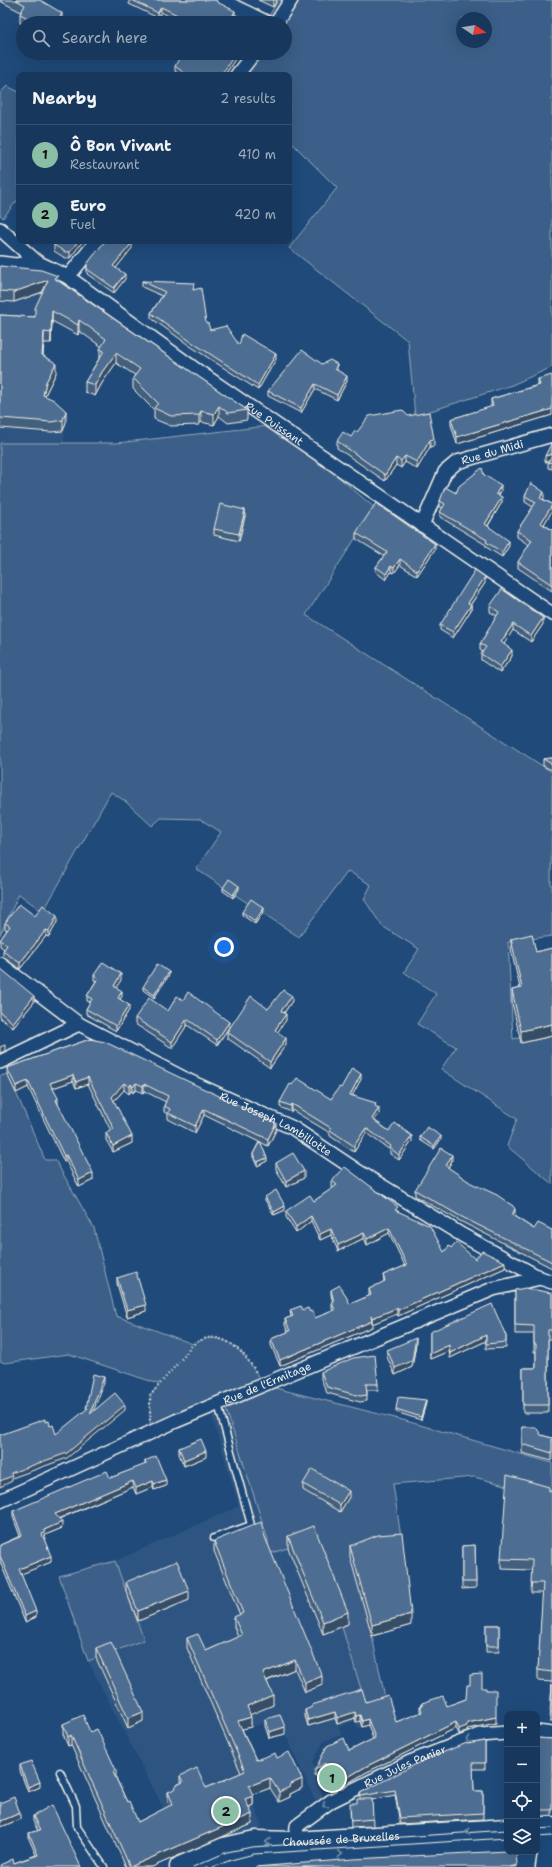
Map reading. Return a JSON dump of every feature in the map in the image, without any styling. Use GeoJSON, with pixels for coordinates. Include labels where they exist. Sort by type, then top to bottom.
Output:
{"type":"FeatureCollection","features":[{"type":"Feature","properties":{"kind":"main road","name":"Chaussée de Bruxelles"},"geometry":{"type":"LineString","coordinates":[[218,1867],[294,1850],[504,1829]]}},
{"type":"Feature","properties":{"kind":"main road"},"geometry":{"type":"LineString","coordinates":[[540,1829],[549,1836]]}},
{"type":"Feature","properties":{"kind":"main road","name":"Chaussée de Bruxelles"},"geometry":{"type":"LineString","coordinates":[[180,1867],[224,1848],[255,1841],[294,1850],[504,1845]]}},
{"type":"Feature","properties":{"kind":"street"},"geometry":{"type":"LineString","coordinates":[[221,0],[254,16]]}},
{"type":"Feature","properties":{"kind":"street"},"geometry":{"type":"LineString","coordinates":[[281,16],[291,0]]}},
{"type":"Feature","properties":{"kind":"street"},"geometry":{"type":"LineString","coordinates":[[239,72],[249,60]]}},
{"type":"Feature","properties":{"kind":"street","name":"Rue Puissant"},"geometry":{"type":"LineString","coordinates":[[0,229],[16,243]]}},
{"type":"Feature","properties":{"kind":"street","name":"Rue Puissant"},"geometry":{"type":"LineString","coordinates":[[17,244],[37,262],[68,277],[192,367],[552,614]]}},
{"type":"Feature","properties":{"kind":"street"},"geometry":{"type":"LineString","coordinates":[[68,277],[95,244]]}},
{"type":"Feature","properties":{"kind":"street"},"geometry":{"type":"LineString","coordinates":[[0,263],[16,265],[37,262]]}},
{"type":"Feature","properties":{"kind":"street","name":"Rue du Midi"},"geometry":{"type":"LineString","coordinates":[[422,525],[445,472],[457,462],[552,435]]}},
{"type":"Feature","properties":{"kind":"street","name":"Rue Joseph Lambillotte"},"geometry":{"type":"LineString","coordinates":[[0,964],[79,1024],[191,1082],[293,1128],[356,1170],[462,1235],[546,1280]]}},
{"type":"Feature","properties":{"kind":"street"},"geometry":{"type":"LineString","coordinates":[[0,1062],[79,1024]]}},
{"type":"Feature","properties":{"kind":"street","name":"Rue de l'Ermitage"},"geometry":{"type":"LineString","coordinates":[[0,1501],[150,1433],[493,1288],[546,1280]]}},
{"type":"Feature","properties":{"kind":"street"},"geometry":{"type":"LineString","coordinates":[[540,1732],[552,1734]]}},
{"type":"Feature","properties":{"kind":"street","name":"Rue Jules Panier"},"geometry":{"type":"LineString","coordinates":[[294,1850],[297,1826],[331,1801],[410,1762],[480,1735],[504,1734]]}},
{"type":"Feature","properties":{"kind":"street"},"geometry":{"type":"LineString","coordinates":[[545,1867],[549,1836]]}},
{"type":"Feature","properties":{"kind":"lane"},"geometry":{"type":"LineString","coordinates":[[214,1538],[251,1526],[218,1404]]}},
{"type":"Feature","properties":{"kind":"lane"},"geometry":{"type":"LineString","coordinates":[[60,1772],[76,1806],[77,1827],[104,1867]]}},
{"type":"Feature","properties":{"kind":"lane"},"geometry":{"type":"LineString","coordinates":[[549,1836],[552,1822]]}},
{"type":"Feature","properties":{"kind":"path"},"geometry":{"type":"LineString","coordinates":[[150,1433],[150,1396],[193,1344],[208,1338],[223,1340],[237,1348],[250,1361],[263,1385]]}},
{"type":"Feature","properties":{"kind":"shaded area"},"geometry":{"type":"Polygon","coordinates":[[[278,0],[552,0],[552,367],[512,385],[415,416],[408,341],[289,248],[337,188],[292,143],[292,72],[238,72],[244,60],[292,60],[292,16],[269,16],[278,0]]]}},
{"type":"Feature","properties":{"kind":"shaded area"},"geometry":{"type":"Polygon","coordinates":[[[7,86],[16,90],[16,202],[3,218],[0,215],[0,93],[7,86]]]}},
{"type":"Feature","properties":{"kind":"shaded area"},"geometry":{"type":"Polygon","coordinates":[[[0,270],[68,277],[42,333],[41,414],[64,427],[64,445],[0,445],[0,270]]]}},
{"type":"Feature","properties":{"kind":"shaded area"},"geometry":{"type":"Polygon","coordinates":[[[277,425],[375,508],[306,615],[552,772],[552,936],[508,942],[513,1039],[552,1032],[552,1184],[507,1146],[517,1119],[441,1069],[456,1047],[417,1024],[436,994],[404,972],[419,949],[382,926],[364,899],[371,885],[348,871],[299,937],[196,869],[221,832],[200,819],[161,818],[152,826],[125,801],[111,792],[43,912],[19,894],[0,935],[0,443],[117,443],[277,425]]]}},
{"type":"Feature","properties":{"kind":"shaded area"},"geometry":{"type":"Polygon","coordinates":[[[8,1074],[45,1160],[55,1160],[94,1228],[116,1316],[193,1344],[208,1338],[227,1342],[235,1346],[248,1360],[263,1385],[150,1433],[150,1396],[159,1384],[69,1354],[5,1363],[0,1361],[0,1076],[8,1074]]]}},
{"type":"Feature","properties":{"kind":"shaded area"},"geometry":{"type":"Polygon","coordinates":[[[275,1388],[399,1419],[552,1463],[552,1497],[474,1477],[393,1484],[402,1544],[372,1636],[386,1702],[366,1705],[342,1627],[288,1548],[268,1554],[268,1540],[226,1409],[275,1388]]]}},
{"type":"Feature","properties":{"kind":"shaded area"},"geometry":{"type":"Polygon","coordinates":[[[226,1409],[268,1540],[268,1554],[314,1538],[373,1725],[358,1728],[355,1721],[339,1726],[342,1735],[324,1741],[313,1762],[325,1805],[319,1809],[278,1718],[239,1731],[245,1777],[262,1827],[189,1858],[88,1661],[144,1640],[115,1561],[239,1506],[212,1417],[226,1409]]]}},
{"type":"Feature","properties":{"kind":"shaded area"},"geometry":{"type":"Polygon","coordinates":[[[115,1561],[144,1640],[88,1661],[59,1576],[115,1561]]]}},
{"type":"Feature","properties":{"kind":"building"},"geometry":{"type":"Polygon","coordinates":[[[16,0],[40,0],[62,13],[60,16],[24,16],[20,14],[25,5],[16,0]]]}},
{"type":"Feature","properties":{"kind":"building"},"geometry":{"type":"Polygon","coordinates":[[[132,0],[216,0],[217,2],[235,11],[232,16],[180,16],[161,7],[158,13],[132,0]]]}},
{"type":"Feature","properties":{"kind":"building"},"geometry":{"type":"Polygon","coordinates":[[[178,60],[231,60],[223,72],[183,72],[175,66],[178,60]]]}},
{"type":"Feature","properties":{"kind":"building"},"geometry":{"type":"Polygon","coordinates":[[[76,244],[70,252],[65,252],[54,245],[76,244]]]}},
{"type":"Feature","properties":{"kind":"building"},"geometry":{"type":"Polygon","coordinates":[[[103,244],[131,244],[113,266],[125,274],[114,288],[87,269],[87,264],[103,244]]]}},
{"type":"Feature","properties":{"kind":"building"},"geometry":{"type":"Polygon","coordinates":[[[0,266],[41,270],[58,276],[54,278],[247,410],[228,413],[219,406],[214,414],[201,411],[199,415],[171,416],[154,408],[158,403],[133,378],[140,369],[116,353],[102,372],[95,385],[85,382],[104,351],[100,349],[106,339],[79,320],[78,325],[52,311],[51,333],[44,332],[42,355],[56,363],[46,382],[43,395],[54,400],[66,411],[63,420],[51,422],[0,418],[0,315],[35,317],[35,308],[48,280],[14,292],[0,291],[0,266]]]}},
{"type":"Feature","properties":{"kind":"building"},"geometry":{"type":"Polygon","coordinates":[[[142,281],[194,283],[193,290],[201,288],[206,323],[208,323],[210,330],[226,326],[239,345],[242,334],[276,354],[258,385],[190,341],[151,313],[165,292],[142,281]]]}},
{"type":"Feature","properties":{"kind":"building"},"geometry":{"type":"Polygon","coordinates":[[[302,350],[322,364],[330,360],[337,364],[335,369],[347,376],[337,395],[315,384],[301,408],[268,391],[302,350]]]}},
{"type":"Feature","properties":{"kind":"building"},"geometry":{"type":"Polygon","coordinates":[[[552,375],[552,409],[457,437],[451,419],[493,406],[491,399],[540,385],[538,379],[552,375]]]}},
{"type":"Feature","properties":{"kind":"building"},"geometry":{"type":"Polygon","coordinates":[[[402,410],[408,416],[429,412],[434,439],[430,440],[417,462],[405,456],[401,461],[396,458],[385,475],[337,441],[343,432],[351,437],[355,431],[357,432],[369,416],[402,410]]]}},
{"type":"Feature","properties":{"kind":"building"},"geometry":{"type":"Polygon","coordinates":[[[552,442],[552,454],[545,456],[552,442]]]}},
{"type":"Feature","properties":{"kind":"building"},"geometry":{"type":"Polygon","coordinates":[[[552,456],[552,463],[548,462],[552,456]]]}},
{"type":"Feature","properties":{"kind":"building"},"geometry":{"type":"Polygon","coordinates":[[[482,468],[484,475],[501,485],[496,494],[502,497],[485,524],[509,541],[502,552],[486,542],[487,540],[440,512],[445,504],[440,501],[445,487],[456,493],[459,486],[482,468]]]}},
{"type":"Feature","properties":{"kind":"building"},"geometry":{"type":"Polygon","coordinates":[[[531,483],[544,492],[540,498],[552,504],[541,523],[552,530],[552,585],[518,562],[532,540],[517,531],[536,502],[525,496],[531,483]]]}},
{"type":"Feature","properties":{"kind":"building"},"geometry":{"type":"Polygon","coordinates":[[[376,503],[435,544],[417,571],[400,559],[394,568],[391,566],[386,574],[376,567],[387,552],[356,533],[376,503]]]}},
{"type":"Feature","properties":{"kind":"building"},"geometry":{"type":"Polygon","coordinates":[[[220,504],[245,510],[239,534],[214,529],[220,504]]]}},
{"type":"Feature","properties":{"kind":"building"},"geometry":{"type":"Polygon","coordinates":[[[475,570],[485,577],[468,603],[471,605],[453,632],[440,625],[475,570]]]}},
{"type":"Feature","properties":{"kind":"building"},"geometry":{"type":"Polygon","coordinates":[[[502,589],[543,618],[531,636],[513,624],[501,642],[512,650],[500,667],[481,654],[486,647],[480,644],[499,612],[490,606],[502,589]]]}},
{"type":"Feature","properties":{"kind":"building"},"geometry":{"type":"Polygon","coordinates":[[[552,758],[552,764],[543,759],[552,758]]]}},
{"type":"Feature","properties":{"kind":"building"},"geometry":{"type":"Polygon","coordinates":[[[229,879],[239,886],[233,895],[223,888],[229,879]]]}},
{"type":"Feature","properties":{"kind":"building"},"geometry":{"type":"Polygon","coordinates":[[[251,899],[264,908],[255,921],[242,912],[251,899]]]}},
{"type":"Feature","properties":{"kind":"building"},"geometry":{"type":"Polygon","coordinates":[[[19,904],[35,916],[43,905],[57,916],[49,931],[46,930],[20,963],[3,951],[7,945],[0,940],[10,926],[5,923],[19,904]]]}},
{"type":"Feature","properties":{"kind":"building"},"geometry":{"type":"Polygon","coordinates":[[[532,934],[536,952],[552,948],[552,1024],[521,1031],[512,990],[522,988],[511,939],[532,934]]]}},
{"type":"Feature","properties":{"kind":"building"},"geometry":{"type":"Polygon","coordinates":[[[103,962],[121,974],[114,986],[122,991],[118,998],[129,1005],[116,1026],[86,1009],[92,999],[87,996],[98,978],[94,975],[103,962]]]}},
{"type":"Feature","properties":{"kind":"building"},"geometry":{"type":"Polygon","coordinates":[[[157,964],[169,972],[154,995],[143,987],[157,964]]]}},
{"type":"Feature","properties":{"kind":"building"},"geometry":{"type":"Polygon","coordinates":[[[0,968],[34,996],[13,1023],[0,1012],[0,968]]]}},
{"type":"Feature","properties":{"kind":"building"},"geometry":{"type":"Polygon","coordinates":[[[283,990],[292,996],[281,1011],[286,1014],[275,1030],[286,1038],[270,1062],[227,1032],[251,996],[268,1009],[283,990]]]}},
{"type":"Feature","properties":{"kind":"building"},"geometry":{"type":"Polygon","coordinates":[[[188,992],[229,1022],[217,1040],[187,1019],[172,1042],[135,1018],[149,998],[168,1011],[177,996],[183,1000],[188,992]]]}},
{"type":"Feature","properties":{"kind":"building"},"geometry":{"type":"Polygon","coordinates":[[[90,1039],[105,1042],[276,1123],[268,1139],[204,1109],[195,1126],[168,1113],[170,1109],[164,1106],[168,1096],[144,1084],[143,1086],[136,1083],[133,1087],[131,1084],[129,1087],[124,1083],[112,1097],[132,1136],[113,1146],[106,1133],[114,1129],[88,1077],[76,1082],[73,1075],[50,1083],[58,1098],[56,1100],[93,1173],[79,1180],[66,1155],[64,1156],[28,1081],[16,1086],[7,1068],[90,1039]]]}},
{"type":"Feature","properties":{"kind":"building"},"geometry":{"type":"Polygon","coordinates":[[[352,1068],[361,1074],[350,1095],[376,1103],[375,1106],[379,1108],[372,1119],[389,1131],[395,1123],[412,1136],[399,1155],[390,1148],[391,1146],[366,1128],[354,1146],[330,1130],[331,1128],[292,1104],[291,1106],[280,1102],[290,1084],[292,1085],[297,1078],[331,1099],[339,1087],[341,1088],[352,1068]]]}},
{"type":"Feature","properties":{"kind":"building"},"geometry":{"type":"Polygon","coordinates":[[[427,1127],[441,1136],[434,1146],[420,1137],[427,1127]]]}},
{"type":"Feature","properties":{"kind":"building"},"geometry":{"type":"Polygon","coordinates":[[[260,1141],[267,1158],[257,1162],[253,1154],[260,1141]]]}},
{"type":"Feature","properties":{"kind":"building"},"geometry":{"type":"Polygon","coordinates":[[[441,1148],[452,1155],[446,1166],[471,1183],[497,1195],[513,1206],[515,1209],[512,1215],[534,1229],[538,1223],[552,1230],[552,1262],[460,1216],[415,1190],[441,1148]]]}},
{"type":"Feature","properties":{"kind":"building"},"geometry":{"type":"Polygon","coordinates":[[[293,1153],[304,1171],[286,1181],[276,1163],[293,1153]]]}},
{"type":"Feature","properties":{"kind":"building"},"geometry":{"type":"Polygon","coordinates":[[[345,1167],[398,1207],[395,1210],[430,1226],[444,1252],[449,1246],[451,1248],[456,1242],[475,1259],[482,1251],[505,1262],[398,1310],[397,1308],[372,1318],[371,1316],[372,1321],[280,1360],[271,1339],[290,1331],[285,1319],[293,1316],[290,1310],[301,1306],[303,1310],[308,1308],[310,1312],[312,1311],[315,1318],[335,1310],[332,1303],[334,1302],[331,1290],[340,1285],[350,1304],[371,1295],[369,1289],[385,1281],[383,1275],[407,1265],[389,1228],[367,1239],[364,1233],[338,1245],[331,1229],[320,1234],[311,1216],[296,1227],[286,1211],[310,1195],[314,1201],[337,1185],[332,1181],[345,1167]]]}},
{"type":"Feature","properties":{"kind":"building"},"geometry":{"type":"Polygon","coordinates":[[[276,1190],[285,1206],[274,1212],[265,1197],[276,1190]]]}},
{"type":"Feature","properties":{"kind":"building"},"geometry":{"type":"Polygon","coordinates":[[[136,1272],[146,1305],[127,1310],[117,1278],[136,1272]]]}},
{"type":"Feature","properties":{"kind":"building"},"geometry":{"type":"Polygon","coordinates":[[[525,1288],[552,1293],[552,1330],[548,1330],[548,1405],[523,1405],[523,1368],[536,1368],[534,1326],[515,1325],[515,1290],[525,1288]]]}},
{"type":"Feature","properties":{"kind":"building"},"geometry":{"type":"Polygon","coordinates":[[[492,1304],[506,1336],[506,1342],[486,1344],[486,1335],[450,1353],[449,1345],[430,1354],[430,1332],[492,1304]]]}},
{"type":"Feature","properties":{"kind":"building"},"geometry":{"type":"Polygon","coordinates":[[[416,1338],[412,1361],[395,1368],[387,1350],[416,1338]]]}},
{"type":"Feature","properties":{"kind":"building"},"geometry":{"type":"Polygon","coordinates":[[[375,1355],[378,1384],[366,1384],[367,1395],[360,1396],[327,1387],[321,1372],[353,1358],[375,1355]]]}},
{"type":"Feature","properties":{"kind":"building"},"geometry":{"type":"Polygon","coordinates":[[[93,1374],[104,1377],[90,1414],[115,1393],[125,1405],[67,1453],[11,1473],[12,1476],[0,1481],[0,1435],[45,1419],[45,1422],[49,1421],[50,1426],[53,1425],[56,1434],[88,1408],[86,1408],[93,1374]]]}},
{"type":"Feature","properties":{"kind":"building"},"geometry":{"type":"Polygon","coordinates":[[[398,1397],[426,1400],[421,1417],[396,1409],[398,1397]]]}},
{"type":"Feature","properties":{"kind":"building"},"geometry":{"type":"Polygon","coordinates":[[[522,1427],[536,1427],[541,1435],[552,1438],[552,1453],[522,1444],[522,1427]]]}},
{"type":"Feature","properties":{"kind":"building"},"geometry":{"type":"Polygon","coordinates":[[[201,1439],[206,1451],[184,1460],[179,1448],[201,1439]]]}},
{"type":"Feature","properties":{"kind":"building"},"geometry":{"type":"Polygon","coordinates":[[[156,1456],[166,1480],[154,1484],[153,1481],[136,1488],[133,1481],[55,1514],[62,1522],[44,1530],[45,1533],[42,1534],[51,1556],[19,1569],[36,1611],[25,1616],[0,1556],[0,1545],[22,1536],[13,1511],[107,1471],[110,1478],[146,1464],[145,1461],[156,1456]]]}},
{"type":"Feature","properties":{"kind":"building"},"geometry":{"type":"Polygon","coordinates":[[[312,1469],[349,1491],[340,1505],[303,1484],[312,1469]]]}},
{"type":"Feature","properties":{"kind":"building"},"geometry":{"type":"Polygon","coordinates":[[[507,1475],[549,1487],[549,1491],[552,1491],[552,1672],[538,1670],[543,1583],[531,1583],[532,1560],[501,1559],[507,1475]]]}},
{"type":"Feature","properties":{"kind":"building"},"geometry":{"type":"Polygon","coordinates":[[[261,1522],[265,1537],[322,1676],[305,1683],[295,1660],[263,1673],[273,1695],[247,1706],[251,1717],[238,1721],[256,1760],[275,1753],[277,1758],[289,1752],[302,1779],[279,1792],[270,1778],[249,1786],[253,1796],[245,1799],[252,1814],[130,1867],[71,1735],[68,1737],[63,1724],[83,1715],[90,1732],[97,1729],[116,1770],[113,1772],[127,1802],[129,1801],[138,1822],[173,1804],[168,1792],[183,1782],[180,1776],[197,1768],[206,1788],[245,1771],[187,1638],[198,1634],[206,1651],[242,1635],[234,1617],[243,1613],[214,1541],[261,1522]]]}},
{"type":"Feature","properties":{"kind":"building"},"geometry":{"type":"Polygon","coordinates":[[[314,1526],[348,1612],[323,1622],[288,1536],[314,1526]]]}},
{"type":"Feature","properties":{"kind":"building"},"geometry":{"type":"Polygon","coordinates":[[[402,1533],[411,1614],[372,1625],[350,1546],[378,1535],[402,1533]]]}},
{"type":"Feature","properties":{"kind":"building"},"geometry":{"type":"Polygon","coordinates":[[[475,1545],[476,1582],[462,1582],[462,1546],[475,1545]]]}},
{"type":"Feature","properties":{"kind":"building"},"geometry":{"type":"Polygon","coordinates":[[[177,1561],[189,1591],[138,1611],[126,1582],[177,1561]]]}},
{"type":"Feature","properties":{"kind":"building"},"geometry":{"type":"Polygon","coordinates":[[[486,1625],[499,1625],[499,1646],[486,1646],[486,1625]]]}},
{"type":"Feature","properties":{"kind":"building"},"geometry":{"type":"Polygon","coordinates":[[[111,1642],[143,1712],[128,1718],[96,1648],[111,1642]]]}},
{"type":"Feature","properties":{"kind":"building"},"geometry":{"type":"Polygon","coordinates":[[[482,1674],[482,1688],[486,1688],[486,1690],[496,1690],[496,1717],[467,1723],[467,1726],[459,1729],[456,1722],[365,1767],[336,1784],[325,1763],[315,1770],[327,1746],[344,1738],[349,1751],[375,1738],[368,1719],[362,1721],[360,1715],[356,1716],[355,1712],[337,1718],[335,1712],[308,1720],[305,1710],[312,1707],[312,1705],[362,1689],[366,1702],[388,1695],[396,1722],[422,1712],[420,1705],[422,1705],[422,1703],[443,1696],[447,1706],[466,1699],[467,1685],[470,1685],[470,1675],[482,1674]]]}},
{"type":"Feature","properties":{"kind":"building"},"geometry":{"type":"Polygon","coordinates":[[[552,1684],[552,1712],[550,1712],[552,1684]]]}},
{"type":"Feature","properties":{"kind":"building"},"geometry":{"type":"Polygon","coordinates":[[[280,1715],[285,1727],[269,1732],[265,1719],[280,1715]]]}},
{"type":"Feature","properties":{"kind":"building"},"geometry":{"type":"Polygon","coordinates":[[[540,1738],[552,1739],[552,1810],[540,1810],[540,1738]]]}},
{"type":"Feature","properties":{"kind":"building"},"geometry":{"type":"Polygon","coordinates":[[[485,1741],[485,1763],[473,1763],[474,1791],[483,1791],[483,1813],[400,1818],[395,1790],[361,1796],[360,1793],[426,1759],[467,1743],[485,1741]]]}},
{"type":"Feature","properties":{"kind":"building"},"geometry":{"type":"Polygon","coordinates":[[[31,1761],[40,1782],[28,1787],[20,1765],[31,1761]]]}},
{"type":"Feature","properties":{"kind":"building"},"geometry":{"type":"Polygon","coordinates":[[[14,1797],[20,1813],[1,1821],[0,1803],[14,1797]]]}},
{"type":"Feature","properties":{"kind":"building"},"geometry":{"type":"Polygon","coordinates":[[[357,1799],[372,1799],[373,1819],[351,1821],[350,1803],[357,1803],[357,1799]]]}},
{"type":"Feature","properties":{"kind":"building"},"geometry":{"type":"Polygon","coordinates":[[[52,1805],[81,1867],[0,1867],[0,1865],[13,1859],[14,1863],[38,1855],[29,1833],[40,1830],[33,1816],[52,1805]]]}},
{"type":"Feature","properties":{"kind":"building"},"geometry":{"type":"Polygon","coordinates":[[[504,1851],[504,1855],[516,1855],[517,1865],[510,1867],[255,1867],[354,1859],[504,1851]]]}},
{"type":"Feature","properties":{"kind":"tram line"},"geometry":{"type":"LineString","coordinates":[[540,1829],[552,1828]]}},
{"type":"Feature","properties":{"kind":"tram line"},"geometry":{"type":"LineString","coordinates":[[193,1867],[227,1852],[252,1847],[504,1830]]}},
{"type":"Feature","properties":{"kind":"tram line"},"geometry":{"type":"LineString","coordinates":[[540,1837],[552,1836]]}},
{"type":"Feature","properties":{"kind":"tram line"},"geometry":{"type":"LineString","coordinates":[[213,1867],[231,1860],[254,1854],[504,1838]]}},
{"type":"Feature","properties":{"kind":"place","name":"Ô Bon Vivant"},"geometry":{"type":"Point","coordinates":[332,1778]}},
{"type":"Feature","properties":{"kind":"place","name":"Euro"},"geometry":{"type":"Point","coordinates":[226,1811]}}]}
